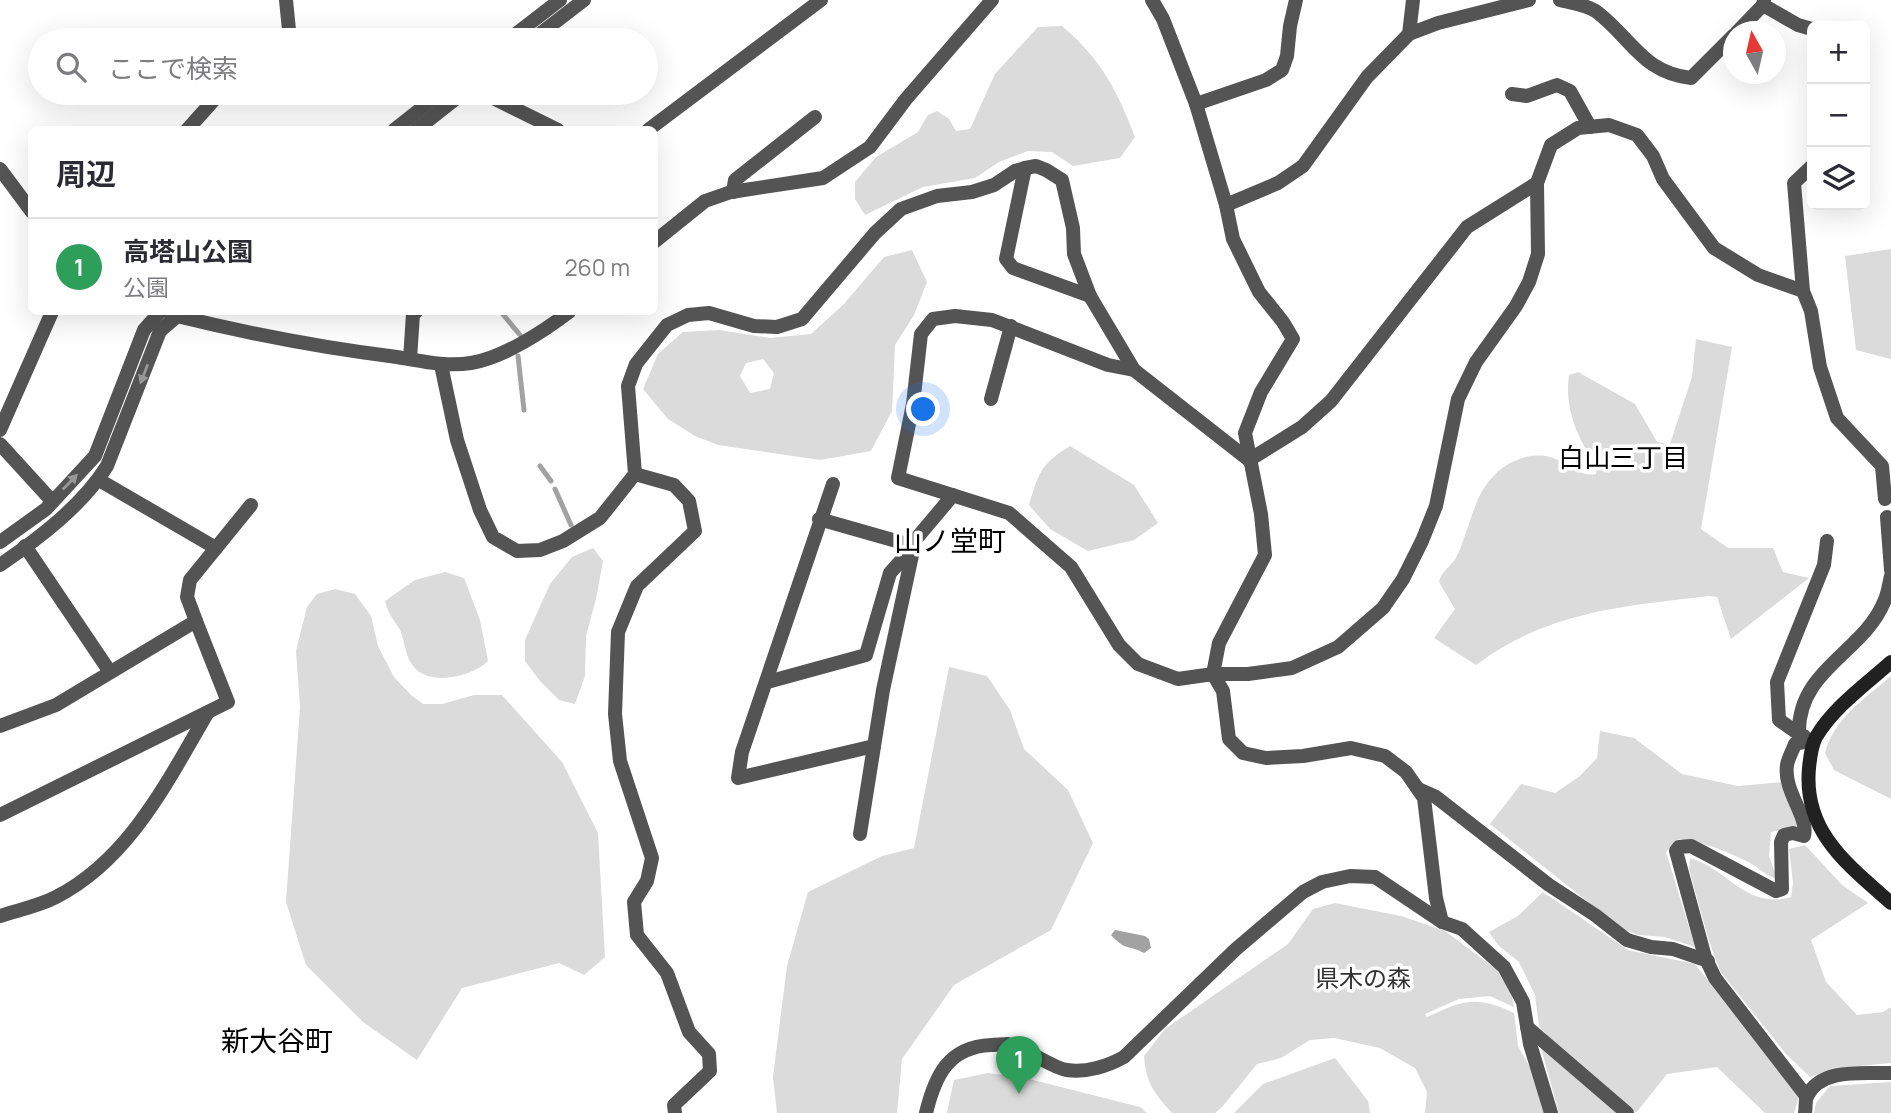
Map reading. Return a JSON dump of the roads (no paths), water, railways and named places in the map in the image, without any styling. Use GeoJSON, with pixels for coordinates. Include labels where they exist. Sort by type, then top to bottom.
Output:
{"type":"FeatureCollection","features":[{"type":"Feature","properties":{"kind":"street"},"geometry":{"type":"LineString","coordinates":[[286,0],[289,28]]}},
{"type":"Feature","properties":{"kind":"street"},"geometry":{"type":"LineString","coordinates":[[524,28],[560,0]]}},
{"type":"Feature","properties":{"kind":"street"},"geometry":{"type":"LineString","coordinates":[[548,28],[584,0]]}},
{"type":"Feature","properties":{"kind":"street"},"geometry":{"type":"LineString","coordinates":[[653,126],[821,0]]}},
{"type":"Feature","properties":{"kind":"street"},"geometry":{"type":"LineString","coordinates":[[658,239],[705,201],[733,192],[823,177],[870,147],[906,99],[992,0]]}},
{"type":"Feature","properties":{"kind":"street"},"geometry":{"type":"LineString","coordinates":[[1152,0],[1163,19],[1196,104],[1226,205],[1233,239],[1259,292],[1293,339],[1261,392],[1244,433],[1261,514],[1265,555],[1219,643],[1213,674],[1223,691],[1229,739],[1243,753],[1266,758],[1303,756],[1351,748],[1385,756],[1406,772],[1424,798],[1436,898],[1442,922]]}},
{"type":"Feature","properties":{"kind":"street"},"geometry":{"type":"LineString","coordinates":[[1196,104],[1266,80],[1282,70],[1287,56],[1296,0]]}},
{"type":"Feature","properties":{"kind":"street"},"geometry":{"type":"LineString","coordinates":[[1409,34],[1413,0]]}},
{"type":"Feature","properties":{"kind":"street"},"geometry":{"type":"LineString","coordinates":[[1226,205],[1278,183],[1303,166],[1367,77],[1409,34],[1437,23],[1529,0]]}},
{"type":"Feature","properties":{"kind":"street"},"geometry":{"type":"LineString","coordinates":[[1560,0],[1595,11],[1657,69],[1676,76],[1691,78],[1723,46]]}},
{"type":"Feature","properties":{"kind":"street"},"geometry":{"type":"LineString","coordinates":[[1747,21],[1764,3],[1798,25],[1807,28]]}},
{"type":"Feature","properties":{"kind":"street"},"geometry":{"type":"LineString","coordinates":[[1511,94],[1527,96],[1558,85],[1570,91],[1590,127]]}},
{"type":"Feature","properties":{"kind":"street"},"geometry":{"type":"LineString","coordinates":[[191,126],[209,105]]}},
{"type":"Feature","properties":{"kind":"street"},"geometry":{"type":"LineString","coordinates":[[399,126],[426,105]]}},
{"type":"Feature","properties":{"kind":"street"},"geometry":{"type":"LineString","coordinates":[[421,126],[448,105]]}},
{"type":"Feature","properties":{"kind":"street"},"geometry":{"type":"LineString","coordinates":[[507,105],[550,126]]}},
{"type":"Feature","properties":{"kind":"street"},"geometry":{"type":"LineString","coordinates":[[733,192],[735,180],[815,117]]}},
{"type":"Feature","properties":{"kind":"street"},"geometry":{"type":"LineString","coordinates":[[1134,370],[1096,360],[992,320],[955,316],[933,319],[921,334],[913,404],[898,478],[1009,513],[1071,567],[1119,645],[1138,664],[1178,679],[1213,674],[1248,674],[1292,667],[1338,647],[1383,608],[1403,579],[1436,506],[1458,400],[1476,362],[1516,306],[1529,282],[1538,254],[1537,183],[1551,145],[1578,128],[1609,125],[1637,135],[1653,156],[1662,179],[1714,248],[1758,275],[1804,291]]}},
{"type":"Feature","properties":{"kind":"street"},"geometry":{"type":"LineString","coordinates":[[441,365],[457,440],[480,510],[493,537],[517,551],[540,550],[563,541],[600,518],[635,474],[628,386],[636,364],[667,325],[688,315],[709,313],[754,326],[777,327],[802,319],[875,233],[901,209],[936,196],[972,192],[994,185],[1015,171],[1036,166],[1062,180],[1073,228],[1073,254],[1090,296],[1134,370],[1249,460]]}},
{"type":"Feature","properties":{"kind":"street"},"geometry":{"type":"LineString","coordinates":[[1025,168],[1006,259],[1013,268],[1090,296]]}},
{"type":"Feature","properties":{"kind":"street"},"geometry":{"type":"LineString","coordinates":[[0,169],[28,207]]}},
{"type":"Feature","properties":{"kind":"street"},"geometry":{"type":"LineString","coordinates":[[1807,171],[1794,183],[1804,291],[1811,311],[1820,367],[1837,418],[1882,466],[1885,499]]}},
{"type":"Feature","properties":{"kind":"street"},"geometry":{"type":"LineString","coordinates":[[1249,460],[1302,428],[1331,401],[1467,227],[1537,183]]}},
{"type":"Feature","properties":{"kind":"street"},"geometry":{"type":"LineString","coordinates":[[0,430],[51,315]]}},
{"type":"Feature","properties":{"kind":"street"},"geometry":{"type":"LineString","coordinates":[[0,542],[46,509],[95,456],[144,331],[157,315]]}},
{"type":"Feature","properties":{"kind":"street"},"geometry":{"type":"LineString","coordinates":[[0,565],[54,523],[99,480],[160,331],[174,315]]}},
{"type":"Feature","properties":{"kind":"street"},"geometry":{"type":"LineString","coordinates":[[183,315],[256,335],[334,350],[441,365],[473,363],[506,352],[563,315]]}},
{"type":"Feature","properties":{"kind":"street"},"geometry":{"type":"LineString","coordinates":[[410,359],[413,315]]}},
{"type":"Feature","properties":{"kind":"street"},"geometry":{"type":"LineString","coordinates":[[991,399],[1010,326]]}},
{"type":"Feature","properties":{"kind":"street"},"geometry":{"type":"LineString","coordinates":[[0,444],[52,500]]}},
{"type":"Feature","properties":{"kind":"street"},"geometry":{"type":"LineString","coordinates":[[635,474],[674,485],[689,501],[695,531],[637,586],[618,632],[615,714],[620,761],[652,858],[647,881],[634,902],[637,935],[667,973],[689,1032],[709,1054],[710,1071],[674,1105],[675,1113]]}},
{"type":"Feature","properties":{"kind":"street"},"geometry":{"type":"LineString","coordinates":[[99,480],[216,548]]}},
{"type":"Feature","properties":{"kind":"street"},"geometry":{"type":"LineString","coordinates":[[833,484],[741,752],[738,778],[874,746]]}},
{"type":"Feature","properties":{"kind":"street"},"geometry":{"type":"LineString","coordinates":[[860,834],[883,690],[914,546],[916,539],[953,495]]}},
{"type":"Feature","properties":{"kind":"street"},"geometry":{"type":"LineString","coordinates":[[0,815],[228,702],[187,597],[190,580],[251,505]]}},
{"type":"Feature","properties":{"kind":"street"},"geometry":{"type":"LineString","coordinates":[[1887,517],[1891,570]]}},
{"type":"Feature","properties":{"kind":"street"},"geometry":{"type":"LineString","coordinates":[[819,519],[914,546]]}},
{"type":"Feature","properties":{"kind":"street"},"geometry":{"type":"LineString","coordinates":[[1814,740],[1799,734],[1779,720],[1777,682],[1824,565],[1827,541]]}},
{"type":"Feature","properties":{"kind":"street"},"geometry":{"type":"LineString","coordinates":[[771,681],[866,655],[890,573],[914,546]]}},
{"type":"Feature","properties":{"kind":"street"},"geometry":{"type":"LineString","coordinates":[[25,547],[110,672]]}},
{"type":"Feature","properties":{"kind":"street"},"geometry":{"type":"LineString","coordinates":[[1799,734],[1798,716],[1805,698],[1817,680],[1867,628],[1884,603],[1891,576]]}},
{"type":"Feature","properties":{"kind":"street"},"geometry":{"type":"LineString","coordinates":[[0,726],[56,705],[196,621]]}},
{"type":"Feature","properties":{"kind":"street"},"geometry":{"type":"LineString","coordinates":[[1891,662],[1842,705],[1814,740],[1808,783],[1811,805],[1819,828],[1833,849],[1891,902]]}},
{"type":"Feature","properties":{"kind":"street"},"geometry":{"type":"LineString","coordinates":[[0,916],[55,897],[88,876],[131,836],[158,798],[208,712]]}},
{"type":"Feature","properties":{"kind":"street"},"geometry":{"type":"LineString","coordinates":[[1807,1097],[1715,978],[1676,851],[1679,847],[1691,846],[1776,891],[1782,889],[1781,842],[1784,835],[1793,833],[1804,836],[1806,832],[1790,794],[1787,766],[1795,744],[1814,740]]}},
{"type":"Feature","properties":{"kind":"street"},"geometry":{"type":"LineString","coordinates":[[1418,789],[1436,797],[1549,885],[1627,940],[1651,947],[1673,949],[1708,961]]}},
{"type":"Feature","properties":{"kind":"street"},"geometry":{"type":"LineString","coordinates":[[926,1113],[931,1092],[941,1070],[955,1055],[980,1045],[1007,1044],[1065,1070],[1108,1066],[1124,1057],[1236,949],[1303,892],[1322,882],[1350,876],[1375,877],[1442,922],[1462,929],[1504,967],[1523,1002],[1530,1044],[1551,1113]]}},
{"type":"Feature","properties":{"kind":"street"},"geometry":{"type":"LineString","coordinates":[[1527,1027],[1626,1113]]}},
{"type":"Feature","properties":{"kind":"street"},"geometry":{"type":"LineString","coordinates":[[1805,1113],[1807,1097],[1822,1079],[1841,1074],[1891,1073]]}},
{"type":"Feature","properties":{"kind":"waterway"},"geometry":{"type":"LineString","coordinates":[[503,315],[520,335]]}},
{"type":"Feature","properties":{"kind":"waterway"},"geometry":{"type":"LineString","coordinates":[[518,356],[524,410]]}},
{"type":"Feature","properties":{"kind":"waterway"},"geometry":{"type":"LineString","coordinates":[[540,466],[551,481]]}},
{"type":"Feature","properties":{"kind":"waterway"},"geometry":{"type":"LineString","coordinates":[[555,489],[571,525]]}},
{"type":"Feature","properties":{"kind":"place","name":"高塔山公園"},"geometry":{"type":"Point","coordinates":[1019,1094]}},
{"type":"Feature","properties":{"kind":"district","name":"白山三丁目"},"geometry":{"type":"Point","coordinates":[1623,457]}},
{"type":"Feature","properties":{"kind":"district","name":"山ノ堂町"},"geometry":{"type":"Point","coordinates":[950,540]}},
{"type":"Feature","properties":{"kind":"district","name":"新大谷町"},"geometry":{"type":"Point","coordinates":[277,1040]}},
{"type":"Feature","properties":{"kind":"park label","name":"県木の森"},"geometry":{"type":"Point","coordinates":[1363,977]}}]}
